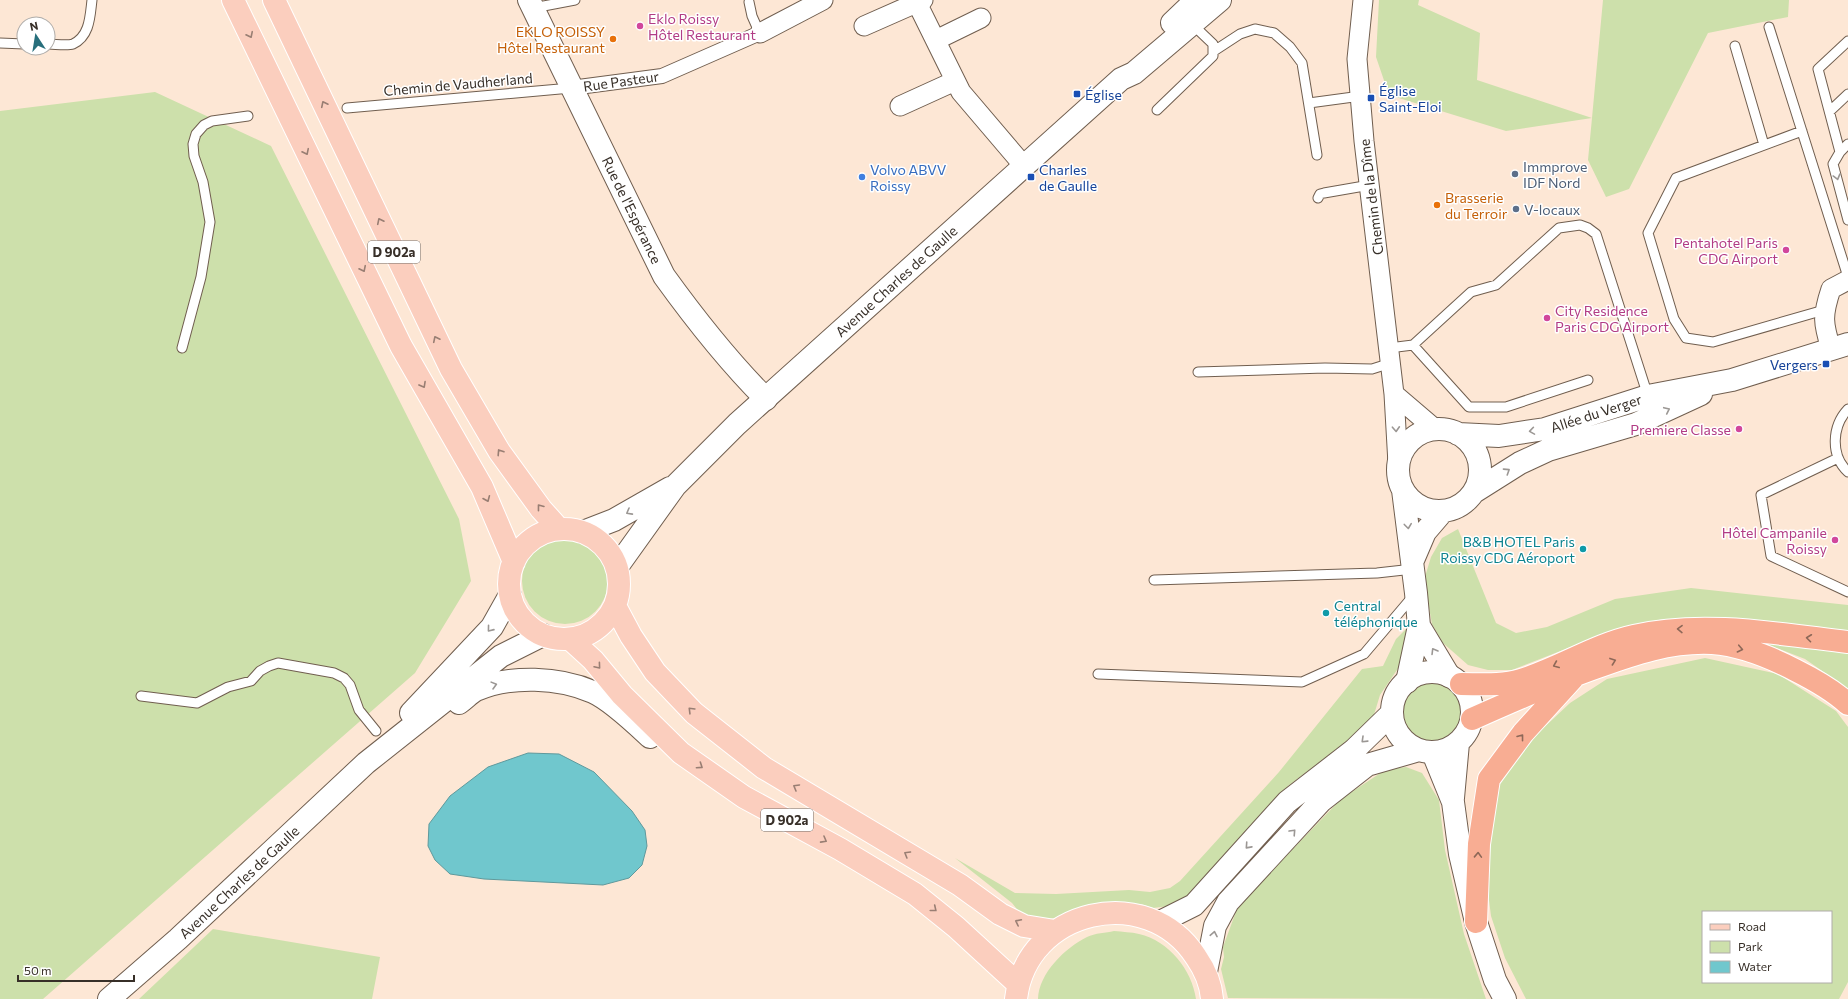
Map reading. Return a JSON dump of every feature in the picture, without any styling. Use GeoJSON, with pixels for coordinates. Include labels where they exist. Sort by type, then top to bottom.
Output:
{"type":"FeatureCollection","features":[{"type":"Feature","properties":{"kind":"highway"},"geometry":{"type":"LineString","coordinates":[[1455,680],[1500,684],[1521,680],[1602,645],[1633,636],[1670,629],[1750,631],[1848,642]]}},
{"type":"Feature","properties":{"kind":"highway"},"geometry":{"type":"LineString","coordinates":[[1472,719],[1538,689],[1576,674],[1637,652],[1675,644],[1713,643],[1753,651],[1780,662],[1810,678],[1848,704]]}},
{"type":"Feature","properties":{"kind":"highway"},"geometry":{"type":"LineString","coordinates":[[1476,922],[1479,844],[1488,779],[1523,733],[1576,674]]}},
{"type":"Feature","properties":{"kind":"main road","name":"D 902a"},"geometry":{"type":"LineString","coordinates":[[233,0],[401,346],[482,487],[514,562]]}},
{"type":"Feature","properties":{"kind":"main road","name":"Avenue Charles de Gaulle"},"geometry":{"type":"LineString","coordinates":[[617,567],[675,486],[766,399],[1024,166],[1121,79],[1134,73],[1185,20],[1196,0]]}},
{"type":"Feature","properties":{"kind":"main road","name":"Avenue Charles de Gaulle"},"geometry":{"type":"LineString","coordinates":[[1185,20],[1220,0]]}},
{"type":"Feature","properties":{"kind":"main road","name":"D 902a"},"geometry":{"type":"LineString","coordinates":[[277,4],[450,369],[499,451],[542,509],[559,529]]}},
{"type":"Feature","properties":{"kind":"main road","name":"Rue de l'Espérance"},"geometry":{"type":"LineString","coordinates":[[531,4],[664,276],[687,309],[735,366],[766,399]]}},
{"type":"Feature","properties":{"kind":"main road","name":"Allée du Verger"},"geometry":{"type":"LineString","coordinates":[[1458,434],[1499,436],[1545,429],[1648,396],[1732,380],[1840,347]]}},
{"type":"Feature","properties":{"kind":"main road","name":"Allée du Verger"},"geometry":{"type":"LineString","coordinates":[[1474,492],[1520,462],[1548,450],[1636,424],[1732,380]]}},
{"type":"Feature","properties":{"kind":"main road"},"geometry":{"type":"LineString","coordinates":[[1403,490],[1410,500],[1431,510],[1443,511],[1455,508],[1466,502],[1474,492],[1480,480],[1480,466],[1477,453],[1469,442],[1458,434],[1447,430],[1435,429],[1422,433],[1411,440],[1403,451],[1398,464],[1413,565],[1419,626],[1407,682]]}},
{"type":"Feature","properties":{"kind":"main road","name":"Avenue Charles de Gaulle"},"geometry":{"type":"LineString","coordinates":[[583,532],[614,520],[675,486]]}},
{"type":"Feature","properties":{"kind":"main road"},"geometry":{"type":"LineString","coordinates":[[1413,565],[1425,532],[1443,511]]}},
{"type":"Feature","properties":{"kind":"main road"},"geometry":{"type":"LineString","coordinates":[[559,529],[583,532],[597,539],[608,550],[617,567],[619,578],[619,592],[615,606],[607,618],[597,628],[584,635],[570,639],[543,635],[528,625],[516,612],[510,595],[509,584],[514,562],[521,549],[532,539],[545,532],[559,529]]}},
{"type":"Feature","properties":{"kind":"main road","name":"Avenue Charles de Gaulle"},"geometry":{"type":"LineString","coordinates":[[110,999],[178,939],[366,763],[492,627],[510,595]]}},
{"type":"Feature","properties":{"kind":"main road","name":"D 902a"},"geometry":{"type":"LineString","coordinates":[[615,606],[630,636],[655,672],[694,713],[764,768],[960,885],[1000,914],[1024,926],[1055,931]]}},
{"type":"Feature","properties":{"kind":"main road"},"geometry":{"type":"LineString","coordinates":[[1206,972],[1215,926],[1228,902],[1321,801],[1367,765],[1426,752],[1447,750],[1458,743],[1469,728],[1472,719],[1470,700],[1419,626]]}},
{"type":"Feature","properties":{"kind":"main road","name":"Avenue Charles de Gaulle"},"geometry":{"type":"LineString","coordinates":[[366,763],[501,656],[543,635]]}},
{"type":"Feature","properties":{"kind":"main road","name":"D 902a"},"geometry":{"type":"LineString","coordinates":[[570,639],[593,660],[622,695],[681,753],[744,797],[840,849],[915,894],[956,927],[1017,991]]}},
{"type":"Feature","properties":{"kind":"main road"},"geometry":{"type":"LineString","coordinates":[[1452,802],[1426,752],[1408,745],[1400,736],[1394,725],[1392,712],[1393,702],[1398,692],[1407,682],[1416,676],[1427,673],[1438,673],[1455,680]]}},
{"type":"Feature","properties":{"kind":"main road"},"geometry":{"type":"LineString","coordinates":[[366,763],[399,747],[476,690],[509,681],[528,680],[561,682],[594,692],[629,717],[654,740],[681,753]]}},
{"type":"Feature","properties":{"kind":"main road"},"geometry":{"type":"LineString","coordinates":[[1160,922],[1194,905],[1287,802],[1354,750],[1392,712]]}},
{"type":"Feature","properties":{"kind":"main road"},"geometry":{"type":"LineString","coordinates":[[1458,743],[1452,802],[1460,854],[1476,922],[1495,980],[1505,999]]}},
{"type":"Feature","properties":{"kind":"main road"},"geometry":{"type":"LineString","coordinates":[[1017,991],[1034,952],[1055,931],[1079,918],[1106,912],[1134,913],[1160,922],[1187,943],[1206,972],[1212,999]]}},
{"type":"Feature","properties":{"kind":"street","name":"Rue Pasteur"},"geometry":{"type":"LineString","coordinates":[[571,88],[662,76],[762,37],[823,0]]}},
{"type":"Feature","properties":{"kind":"street","name":"Chemin de la Dîme"},"geometry":{"type":"LineString","coordinates":[[1363,0],[1357,59],[1394,394],[1398,464]]}},
{"type":"Feature","properties":{"kind":"street"},"geometry":{"type":"LineString","coordinates":[[864,26],[920,1],[936,40],[961,92],[1024,166]]}},
{"type":"Feature","properties":{"kind":"street"},"geometry":{"type":"LineString","coordinates":[[936,40],[980,18]]}},
{"type":"Feature","properties":{"kind":"street"},"geometry":{"type":"LineString","coordinates":[[900,106],[955,81]]}},
{"type":"Feature","properties":{"kind":"street"},"geometry":{"type":"LineString","coordinates":[[1840,347],[1824,326],[1824,310],[1831,289],[1848,280]]}},
{"type":"Feature","properties":{"kind":"street"},"geometry":{"type":"LineString","coordinates":[[1394,394],[1435,429]]}},
{"type":"Feature","properties":{"kind":"lane"},"geometry":{"type":"LineString","coordinates":[[56,44],[72,44],[83,36],[89,24],[92,0]]}},
{"type":"Feature","properties":{"kind":"lane"},"geometry":{"type":"LineString","coordinates":[[531,4],[575,0]]}},
{"type":"Feature","properties":{"kind":"lane"},"geometry":{"type":"LineString","coordinates":[[749,2],[752,16],[762,37]]}},
{"type":"Feature","properties":{"kind":"lane"},"geometry":{"type":"LineString","coordinates":[[1157,110],[1210,60],[1214,51],[1214,44],[1185,20]]}},
{"type":"Feature","properties":{"kind":"lane"},"geometry":{"type":"LineString","coordinates":[[1769,27],[1848,277]]}},
{"type":"Feature","properties":{"kind":"lane"},"geometry":{"type":"LineString","coordinates":[[1214,51],[1240,34],[1255,29],[1274,33],[1290,47],[1302,63],[1317,155]]}},
{"type":"Feature","properties":{"kind":"lane"},"geometry":{"type":"LineString","coordinates":[[1840,152],[1818,69],[1848,41]]}},
{"type":"Feature","properties":{"kind":"lane"},"geometry":{"type":"LineString","coordinates":[[0,43],[16,44]]}},
{"type":"Feature","properties":{"kind":"lane"},"geometry":{"type":"LineString","coordinates":[[1735,46],[1764,145]]}},
{"type":"Feature","properties":{"kind":"lane","name":"Chemin de Vaudherland"},"geometry":{"type":"LineString","coordinates":[[347,108],[571,88]]}},
{"type":"Feature","properties":{"kind":"lane"},"geometry":{"type":"LineString","coordinates":[[1830,111],[1848,94]]}},
{"type":"Feature","properties":{"kind":"lane"},"geometry":{"type":"LineString","coordinates":[[1309,103],[1361,96]]}},
{"type":"Feature","properties":{"kind":"lane"},"geometry":{"type":"LineString","coordinates":[[182,348],[201,277],[210,222],[203,182],[194,156],[193,144],[196,134],[204,125],[219,119],[248,116]]}},
{"type":"Feature","properties":{"kind":"lane"},"geometry":{"type":"LineString","coordinates":[[1802,131],[1676,178],[1648,233],[1674,319],[1686,338],[1713,342],[1824,310]]}},
{"type":"Feature","properties":{"kind":"lane"},"geometry":{"type":"LineString","coordinates":[[1848,144],[1840,152],[1833,164],[1848,220]]}},
{"type":"Feature","properties":{"kind":"lane"},"geometry":{"type":"LineString","coordinates":[[1318,198],[1320,194],[1324,193],[1370,185]]}},
{"type":"Feature","properties":{"kind":"lane"},"geometry":{"type":"LineString","coordinates":[[1198,372],[1372,368],[1390,355],[1412,345],[1471,292],[1496,285],[1559,228],[1580,225],[1588,228],[1596,234],[1648,396]]}},
{"type":"Feature","properties":{"kind":"lane"},"geometry":{"type":"LineString","coordinates":[[1412,345],[1469,407],[1506,407],[1588,380]]}},
{"type":"Feature","properties":{"kind":"lane"},"geometry":{"type":"LineString","coordinates":[[1848,409],[1842,415],[1836,428],[1835,443],[1838,458],[1848,472]]}},
{"type":"Feature","properties":{"kind":"lane"},"geometry":{"type":"LineString","coordinates":[[1838,458],[1760,494],[1770,556],[1844,592],[1848,592]]}},
{"type":"Feature","properties":{"kind":"lane"},"geometry":{"type":"LineString","coordinates":[[1154,580],[1377,573],[1413,565]]}},
{"type":"Feature","properties":{"kind":"lane"},"geometry":{"type":"LineString","coordinates":[[1098,674],[1302,682],[1364,654],[1416,592]]}},
{"type":"Feature","properties":{"kind":"lane"},"geometry":{"type":"LineString","coordinates":[[141,696],[197,702],[228,687],[251,681],[260,671],[278,663],[334,673],[344,678],[350,685],[359,710],[376,731]]}},
{"type":"Feature","properties":{"kind":"green space"},"geometry":{"type":"Polygon","coordinates":[[[1379,0],[1419,0],[1418,5],[1480,33],[1477,80],[1592,118],[1506,131],[1389,95],[1376,57],[1379,0]]]}},
{"type":"Feature","properties":{"kind":"green space"},"geometry":{"type":"Polygon","coordinates":[[[1603,0],[1789,0],[1788,17],[1708,33],[1629,189],[1606,197],[1588,160],[1603,0]]]}},
{"type":"Feature","properties":{"kind":"green space"},"geometry":{"type":"Polygon","coordinates":[[[155,92],[271,146],[459,519],[471,581],[415,673],[43,999],[0,999],[0,111],[155,92]]]}},
{"type":"Feature","properties":{"kind":"green space"},"geometry":{"type":"Polygon","coordinates":[[[1458,529],[1496,623],[1516,633],[1547,627],[1615,599],[1691,588],[1848,605],[1848,634],[1715,620],[1664,619],[1622,627],[1512,670],[1488,670],[1468,665],[1443,643],[1432,624],[1424,580],[1431,557],[1442,538],[1458,529]]]}},
{"type":"Feature","properties":{"kind":"green space"},"geometry":{"type":"Polygon","coordinates":[[[557,538],[573,538],[582,541],[596,550],[605,564],[608,573],[608,589],[605,598],[596,612],[582,621],[573,624],[557,624],[541,617],[534,612],[529,605],[522,589],[522,573],[529,557],[534,550],[541,545],[557,538]]]}},
{"type":"Feature","properties":{"kind":"green space"},"geometry":{"type":"Polygon","coordinates":[[[1408,627],[1399,667],[1380,695],[1373,718],[1366,727],[1288,786],[1194,891],[1185,899],[1169,906],[1153,908],[1141,904],[1118,903],[1041,921],[1020,913],[1012,903],[955,858],[1015,893],[1056,894],[1129,890],[1150,892],[1170,888],[1180,881],[1279,772],[1362,669],[1383,666],[1396,639],[1408,627]]]}},
{"type":"Feature","properties":{"kind":"green space"},"geometry":{"type":"Polygon","coordinates":[[[1764,643],[1848,653],[1848,689],[1805,659],[1764,643]]]}},
{"type":"Feature","properties":{"kind":"green space"},"geometry":{"type":"Polygon","coordinates":[[[1705,658],[1778,674],[1836,711],[1848,727],[1848,982],[1839,999],[1526,999],[1505,958],[1491,916],[1487,884],[1488,825],[1495,783],[1521,749],[1570,703],[1607,679],[1705,658]]]}},
{"type":"Feature","properties":{"kind":"green space"},"geometry":{"type":"Polygon","coordinates":[[[1432,679],[1445,682],[1455,689],[1462,699],[1465,712],[1462,725],[1455,735],[1445,742],[1432,745],[1419,742],[1409,735],[1402,725],[1399,712],[1402,699],[1409,689],[1419,682],[1432,679]]]}},
{"type":"Feature","properties":{"kind":"green space"},"geometry":{"type":"Polygon","coordinates":[[[1406,767],[1422,773],[1439,800],[1445,850],[1464,934],[1486,999],[1228,998],[1221,969],[1224,957],[1223,947],[1238,906],[1341,799],[1385,770],[1406,767]]]}},
{"type":"Feature","properties":{"kind":"green space"},"geometry":{"type":"Polygon","coordinates":[[[213,929],[380,957],[372,999],[139,999],[213,929]]]}},
{"type":"Feature","properties":{"kind":"green space"},"geometry":{"type":"Polygon","coordinates":[[[1114,931],[1136,933],[1160,943],[1169,950],[1177,958],[1190,978],[1196,999],[1038,999],[1039,989],[1043,980],[1048,971],[1062,955],[1087,937],[1114,931]]]}},
{"type":"Feature","properties":{"kind":"water"},"geometry":{"type":"Polygon","coordinates":[[[528,753],[559,754],[594,772],[632,811],[645,830],[647,846],[642,865],[629,878],[603,885],[484,879],[450,874],[435,860],[428,846],[429,824],[450,796],[488,767],[528,753]]]}},
{"type":"Feature","properties":{"kind":"place","name":"Eklo Roissy Hôtel Restaurant"},"geometry":{"type":"Point","coordinates":[640,26]}},
{"type":"Feature","properties":{"kind":"place","name":"EKLO ROISSY Hôtel Restaurant"},"geometry":{"type":"Point","coordinates":[613,39]}},
{"type":"Feature","properties":{"kind":"place","name":"Église"},"geometry":{"type":"Point","coordinates":[1077,94]}},
{"type":"Feature","properties":{"kind":"place","name":"Église Saint-Eloi"},"geometry":{"type":"Point","coordinates":[1371,98]}},
{"type":"Feature","properties":{"kind":"place","name":"Immprove IDF Nord"},"geometry":{"type":"Point","coordinates":[1515,174]}},
{"type":"Feature","properties":{"kind":"place","name":"Volvo ABVV Roissy"},"geometry":{"type":"Point","coordinates":[862,177]}},
{"type":"Feature","properties":{"kind":"place","name":"Charles de Gaulle"},"geometry":{"type":"Point","coordinates":[1031,177]}},
{"type":"Feature","properties":{"kind":"place","name":"Brasserie du Terroir"},"geometry":{"type":"Point","coordinates":[1437,205]}},
{"type":"Feature","properties":{"kind":"place","name":"V-locaux"},"geometry":{"type":"Point","coordinates":[1516,209]}},
{"type":"Feature","properties":{"kind":"place","name":"Pentahotel Paris CDG Airport"},"geometry":{"type":"Point","coordinates":[1786,250]}},
{"type":"Feature","properties":{"kind":"place","name":"City Residence Paris CDG Airport"},"geometry":{"type":"Point","coordinates":[1547,318]}},
{"type":"Feature","properties":{"kind":"place","name":"Vergers"},"geometry":{"type":"Point","coordinates":[1826,364]}},
{"type":"Feature","properties":{"kind":"place","name":"Premiere Classe"},"geometry":{"type":"Point","coordinates":[1739,429]}},
{"type":"Feature","properties":{"kind":"place","name":"Hôtel Campanile Roissy"},"geometry":{"type":"Point","coordinates":[1835,540]}},
{"type":"Feature","properties":{"kind":"place","name":"B&B HOTEL Paris Roissy CDG Aéroport"},"geometry":{"type":"Point","coordinates":[1583,549]}},
{"type":"Feature","properties":{"kind":"place","name":"Central téléphonique"},"geometry":{"type":"Point","coordinates":[1326,613]}}]}
